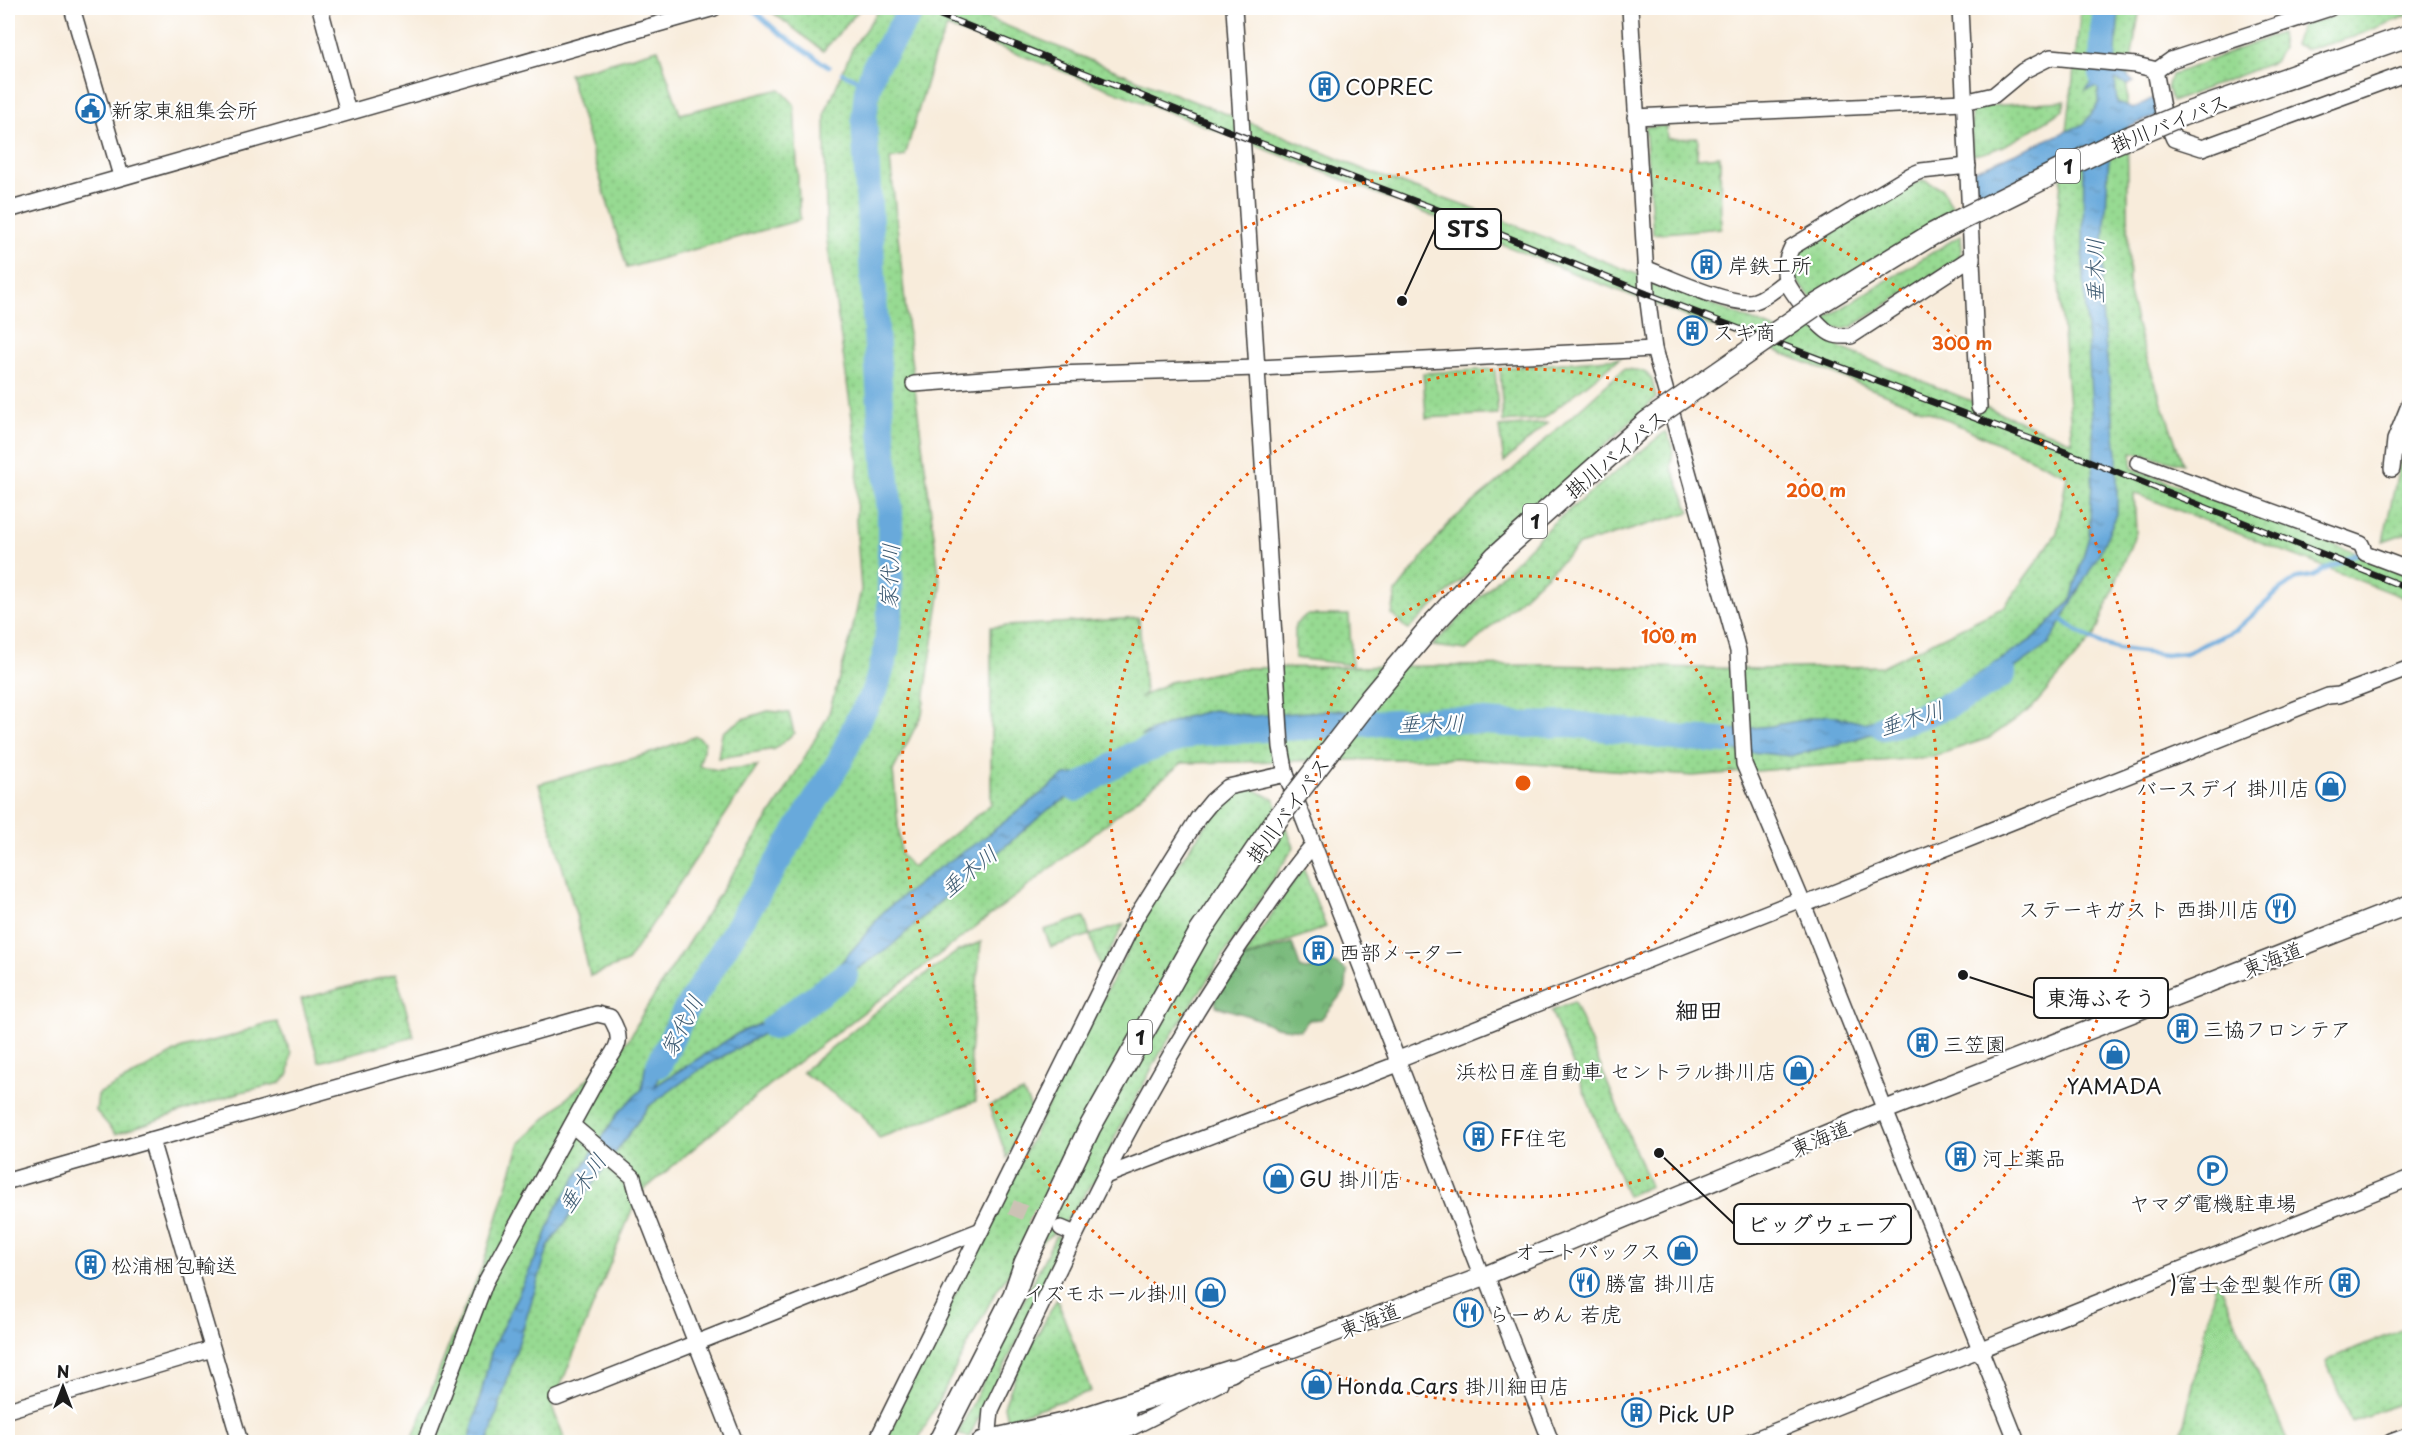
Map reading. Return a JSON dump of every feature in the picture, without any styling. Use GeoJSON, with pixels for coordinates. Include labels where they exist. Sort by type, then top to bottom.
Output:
{"type":"FeatureCollection","features":[{"type":"Feature","properties":{"kind":"highway","name":"掛川バイパス"},"geometry":{"type":"LineString","coordinates":[[941,1429],[1014,1295],[1025,1263],[1090,1127],[1200,932],[1275,822],[1370,699],[1431,626],[1496,556],[1647,422],[1813,307],[1931,235],[2113,144],[2182,115],[2409,35]]}},
{"type":"Feature","properties":{"kind":"highway"},"geometry":{"type":"LineString","coordinates":[[986,1442],[1072,1422],[1231,1371]]}},
{"type":"Feature","properties":{"kind":"highway"},"geometry":{"type":"LineString","coordinates":[[1067,1443],[1231,1371]]}},
{"type":"Feature","properties":{"kind":"highway","name":"1"},"geometry":{"type":"LineString","coordinates":[[925,1443],[941,1429]]}},
{"type":"Feature","properties":{"kind":"main road","name":"東海道"},"geometry":{"type":"LineString","coordinates":[[1231,1371],[1484,1276],[1885,1110],[2409,904]]}},
{"type":"Feature","properties":{"kind":"street"},"geometry":{"type":"LineString","coordinates":[[72,8],[121,176]]}},
{"type":"Feature","properties":{"kind":"street"},"geometry":{"type":"LineString","coordinates":[[320,8],[348,112]]}},
{"type":"Feature","properties":{"kind":"street"},"geometry":{"type":"LineString","coordinates":[[8,210],[714,8]]}},
{"type":"Feature","properties":{"kind":"street"},"geometry":{"type":"LineString","coordinates":[[1234,8],[1276,676],[1281,747],[1286,774],[1397,1062],[1551,1443]]}},
{"type":"Feature","properties":{"kind":"street"},"geometry":{"type":"LineString","coordinates":[[1630,8],[1645,268],[1654,349],[1738,651],[1744,764],[1802,902],[2017,1443]]}},
{"type":"Feature","properties":{"kind":"street"},"geometry":{"type":"LineString","coordinates":[[1960,8],[1979,407]]}},
{"type":"Feature","properties":{"kind":"street"},"geometry":{"type":"LineString","coordinates":[[1635,117],[1965,102],[1994,95],[2023,71],[2051,57],[2136,65],[2155,70],[2171,60],[2291,14],[2330,8]]}},
{"type":"Feature","properties":{"kind":"street"},"geometry":{"type":"LineString","coordinates":[[2155,70],[2163,113],[2174,139],[2202,148],[2409,72]]}},
{"type":"Feature","properties":{"kind":"street"},"geometry":{"type":"LineString","coordinates":[[1968,166],[1921,171],[1911,175],[1792,247],[1786,260],[1786,281],[1818,326],[1839,337],[1851,336],[1972,257]]}},
{"type":"Feature","properties":{"kind":"street"},"geometry":{"type":"LineString","coordinates":[[1645,268],[1716,296],[1742,301],[1755,301],[1786,281]]}},
{"type":"Feature","properties":{"kind":"street"},"geometry":{"type":"LineString","coordinates":[[914,384],[1054,374],[1258,368],[1654,349]]}},
{"type":"Feature","properties":{"kind":"street"},"geometry":{"type":"LineString","coordinates":[[2392,469],[2395,440],[2409,403]]}},
{"type":"Feature","properties":{"kind":"street"},"geometry":{"type":"LineString","coordinates":[[2138,463],[2361,544],[2365,554],[2409,570]]}},
{"type":"Feature","properties":{"kind":"street"},"geometry":{"type":"LineString","coordinates":[[1105,1176],[2328,696],[2339,695],[2409,668]]}},
{"type":"Feature","properties":{"kind":"street"},"geometry":{"type":"LineString","coordinates":[[876,1443],[1136,917],[1198,818],[1212,801],[1228,787],[1286,774]]}},
{"type":"Feature","properties":{"kind":"street"},"geometry":{"type":"LineString","coordinates":[[986,1442],[991,1410],[1068,1231],[1105,1176],[1176,1042],[1238,946],[1313,845]]}},
{"type":"Feature","properties":{"kind":"street"},"geometry":{"type":"LineString","coordinates":[[8,1181],[597,1014],[610,1017],[617,1029],[619,1046],[604,1066],[485,1283],[425,1443]]}},
{"type":"Feature","properties":{"kind":"street"},"geometry":{"type":"LineString","coordinates":[[572,1125],[633,1177],[735,1443]]}},
{"type":"Feature","properties":{"kind":"street"},"geometry":{"type":"LineString","coordinates":[[151,1140],[240,1443]]}},
{"type":"Feature","properties":{"kind":"street"},"geometry":{"type":"LineString","coordinates":[[1748,1443],[2409,1178]]}},
{"type":"Feature","properties":{"kind":"street"},"geometry":{"type":"LineString","coordinates":[[996,1200],[1011,1207]]}},
{"type":"Feature","properties":{"kind":"street"},"geometry":{"type":"LineString","coordinates":[[557,1398],[981,1230]]}},
{"type":"Feature","properties":{"kind":"street"},"geometry":{"type":"LineString","coordinates":[[8,1410],[212,1349]]}},
{"type":"Feature","properties":{"kind":"street"},"geometry":{"type":"LineString","coordinates":[[1102,1443],[1270,1356]]}},
{"type":"Feature","properties":{"kind":"street"},"geometry":{"type":"LineString","coordinates":[[2391,1443],[2409,1435]]}},
{"type":"Feature","properties":{"kind":"green space"},"geometry":{"type":"Polygon","coordinates":[[[767,8],[861,8],[823,51],[767,8]]]}},
{"type":"Feature","properties":{"kind":"green space"},"geometry":{"type":"Polygon","coordinates":[[[869,8],[963,8],[1367,171],[1487,214],[1778,331],[1808,323],[1841,348],[2072,442],[2055,236],[2081,8],[2140,8],[2127,85],[2129,294],[2141,341],[2183,464],[2132,452],[2132,468],[2409,573],[2409,600],[2134,493],[2136,532],[2095,635],[2032,708],[1989,738],[1931,757],[1692,776],[1456,758],[1182,763],[1021,892],[784,1073],[638,1195],[552,1407],[566,1442],[411,1442],[483,1265],[520,1143],[629,1039],[643,1013],[783,795],[828,716],[850,640],[861,590],[856,521],[858,460],[826,233],[825,113],[853,47],[878,11],[869,8]],[[947,27],[933,60],[905,156],[890,159],[911,359],[941,589],[922,714],[893,771],[901,855],[912,867],[991,804],[991,627],[1139,618],[1145,693],[1139,698],[1170,682],[1240,668],[1545,665],[1762,669],[1883,666],[2004,607],[2057,533],[2067,475],[1932,413],[1588,279],[1304,164],[947,27]]]}},
{"type":"Feature","properties":{"kind":"green space"},"geometry":{"type":"Polygon","coordinates":[[[2363,8],[2409,8],[2409,15],[2353,37],[2317,47],[2306,49],[2294,44],[2302,25],[2363,8]]]}},
{"type":"Feature","properties":{"kind":"green space"},"geometry":{"type":"Polygon","coordinates":[[[2280,33],[2282,48],[2274,62],[2172,102],[2167,88],[2171,75],[2280,33]]]}},
{"type":"Feature","properties":{"kind":"green space"},"geometry":{"type":"Polygon","coordinates":[[[658,49],[680,114],[780,89],[794,104],[800,220],[627,268],[569,74],[658,49]]]}},
{"type":"Feature","properties":{"kind":"green space"},"geometry":{"type":"Polygon","coordinates":[[[2065,101],[2063,110],[2008,144],[1972,155],[1971,107],[2065,101]]]}},
{"type":"Feature","properties":{"kind":"green space"},"geometry":{"type":"Polygon","coordinates":[[[1666,126],[1667,139],[1698,138],[1697,158],[1720,156],[1721,228],[1653,234],[1645,127],[1666,126]]]}},
{"type":"Feature","properties":{"kind":"green space"},"geometry":{"type":"Polygon","coordinates":[[[1924,180],[1941,188],[1955,211],[1811,298],[1791,273],[1795,252],[1897,191],[1924,180]]]}},
{"type":"Feature","properties":{"kind":"green space"},"geometry":{"type":"Polygon","coordinates":[[[1961,235],[1962,250],[1959,258],[1852,327],[1837,329],[1824,319],[1961,235]]]}},
{"type":"Feature","properties":{"kind":"green space"},"geometry":{"type":"Polygon","coordinates":[[[1620,358],[1543,419],[1503,422],[1500,368],[1620,358]]]}},
{"type":"Feature","properties":{"kind":"green space"},"geometry":{"type":"Polygon","coordinates":[[[1495,369],[1498,414],[1426,418],[1423,373],[1495,369]]]}},
{"type":"Feature","properties":{"kind":"green space"},"geometry":{"type":"Polygon","coordinates":[[[1624,369],[1644,371],[1652,379],[1656,398],[1408,630],[1392,615],[1396,592],[1450,522],[1512,470],[1624,369]]]}},
{"type":"Feature","properties":{"kind":"green space"},"geometry":{"type":"Polygon","coordinates":[[[2409,416],[2409,532],[2383,541],[2402,453],[2404,430],[2409,416]]]}},
{"type":"Feature","properties":{"kind":"green space"},"geometry":{"type":"Polygon","coordinates":[[[1548,423],[1504,462],[1499,427],[1548,423]]]}},
{"type":"Feature","properties":{"kind":"green space"},"geometry":{"type":"Polygon","coordinates":[[[1666,431],[1673,449],[1671,466],[1690,512],[1579,545],[1466,650],[1432,646],[1553,523],[1666,431]]]}},
{"type":"Feature","properties":{"kind":"green space"},"geometry":{"type":"Polygon","coordinates":[[[1306,615],[1349,615],[1352,665],[1295,658],[1295,625],[1306,615]]]}},
{"type":"Feature","properties":{"kind":"green space"},"geometry":{"type":"Polygon","coordinates":[[[768,711],[789,713],[794,733],[775,749],[718,758],[722,733],[743,719],[768,711]]]}},
{"type":"Feature","properties":{"kind":"green space"},"geometry":{"type":"Polygon","coordinates":[[[696,736],[705,742],[699,766],[718,770],[758,766],[627,962],[590,976],[576,915],[539,784],[648,754],[696,736]]]}},
{"type":"Feature","properties":{"kind":"green space"},"geometry":{"type":"Polygon","coordinates":[[[1251,788],[1274,799],[1294,847],[1162,1050],[1116,1135],[1102,1171],[1060,1228],[1017,1261],[995,1293],[917,1442],[882,1442],[1054,1093],[1154,899],[1222,802],[1229,796],[1251,788]]]}},
{"type":"Feature","properties":{"kind":"green space"},"geometry":{"type":"Polygon","coordinates":[[[1303,867],[1326,927],[1242,959],[1303,867]]]}},
{"type":"Feature","properties":{"kind":"green space"},"geometry":{"type":"Polygon","coordinates":[[[1084,917],[1090,935],[1051,947],[1044,930],[1084,917]]]}},
{"type":"Feature","properties":{"kind":"green space"},"geometry":{"type":"Polygon","coordinates":[[[1124,924],[1101,968],[1090,935],[1124,924]]]}},
{"type":"Feature","properties":{"kind":"green space"},"geometry":{"type":"Polygon","coordinates":[[[981,942],[970,1054],[976,1101],[879,1138],[861,1113],[802,1072],[886,1003],[958,951],[981,942]]]}},
{"type":"Feature","properties":{"kind":"green space"},"geometry":{"type":"Polygon","coordinates":[[[1292,943],[1301,969],[1307,970],[1335,963],[1347,971],[1346,989],[1321,1019],[1309,1020],[1300,1030],[1276,1027],[1216,1006],[1214,995],[1233,963],[1292,943]]]}},
{"type":"Feature","properties":{"kind":"green space"},"geometry":{"type":"Polygon","coordinates":[[[396,974],[414,1037],[319,1062],[301,999],[396,974]]]}},
{"type":"Feature","properties":{"kind":"green space"},"geometry":{"type":"Polygon","coordinates":[[[1574,1002],[1650,1186],[1627,1196],[1551,1011],[1574,1002]]]}},
{"type":"Feature","properties":{"kind":"green space"},"geometry":{"type":"Polygon","coordinates":[[[277,1022],[291,1053],[289,1074],[281,1083],[241,1092],[116,1134],[96,1111],[98,1094],[182,1048],[277,1022]]]}},
{"type":"Feature","properties":{"kind":"green space"},"geometry":{"type":"Polygon","coordinates":[[[1023,1092],[1032,1110],[1007,1158],[989,1106],[1023,1092]]]}},
{"type":"Feature","properties":{"kind":"green space"},"geometry":{"type":"Polygon","coordinates":[[[1056,1235],[1067,1242],[969,1437],[959,1435],[960,1429],[1056,1235]]]}},
{"type":"Feature","properties":{"kind":"green space"},"geometry":{"type":"Polygon","coordinates":[[[2217,1278],[2288,1442],[2180,1442],[2217,1278]]]}},
{"type":"Feature","properties":{"kind":"green space"},"geometry":{"type":"Polygon","coordinates":[[[1057,1299],[1091,1391],[1007,1419],[1004,1406],[1017,1372],[1057,1299]]]}},
{"type":"Feature","properties":{"kind":"green space"},"geometry":{"type":"Polygon","coordinates":[[[2409,1327],[2409,1400],[2351,1422],[2326,1361],[2409,1327]]]}},
{"type":"Feature","properties":{"kind":"water"},"geometry":{"type":"Polygon","coordinates":[[[2107,8],[2119,8],[2115,66],[2134,82],[2127,85],[2115,80],[2117,103],[2133,109],[2153,98],[2163,113],[2110,135],[2101,302],[2117,454],[2117,514],[2099,554],[2049,644],[1985,689],[1917,719],[1843,743],[1790,756],[1719,749],[1679,735],[1771,726],[1828,715],[1864,723],[1941,699],[2037,636],[2071,600],[2089,536],[2094,445],[2083,262],[2084,146],[1969,205],[1968,173],[2084,124],[2098,104],[2098,87],[2086,90],[2099,73],[2107,8]]]}},
{"type":"Feature","properties":{"kind":"water"},"geometry":{"type":"Polygon","coordinates":[[[1213,710],[1253,716],[1338,710],[1381,718],[1202,728],[1140,736],[1185,717],[1213,710]]]}},
{"type":"Feature","properties":{"kind":"water"},"geometry":{"type":"Polygon","coordinates":[[[1105,772],[1085,788],[1049,809],[889,948],[818,995],[830,975],[884,911],[933,872],[981,840],[1065,775],[1105,772]]]}},
{"type":"Feature","properties":{"kind":"water"},"geometry":{"type":"Polygon","coordinates":[[[802,1007],[777,1026],[702,1068],[649,1106],[549,1245],[488,1442],[469,1442],[492,1349],[544,1240],[556,1208],[618,1113],[642,1089],[645,1067],[680,1024],[655,1086],[740,1032],[802,1007]]]}},
{"type":"Feature","properties":{"kind":"waterway"},"geometry":{"type":"LineString","coordinates":[[751,8],[777,31],[829,67]]}},
{"type":"Feature","properties":{"kind":"waterway","name":"家代川"},"geometry":{"type":"LineString","coordinates":[[659,1065],[683,1015],[841,759],[857,722],[875,691],[886,652],[890,613],[890,512],[881,420],[864,120],[867,91],[874,68],[913,8]]}},
{"type":"Feature","properties":{"kind":"waterway","name":"垂木川"},"geometry":{"type":"LineString","coordinates":[[2102,76],[2106,8]]}},
{"type":"Feature","properties":{"kind":"waterway"},"geometry":{"type":"LineString","coordinates":[[842,73],[869,85]]}},
{"type":"Feature","properties":{"kind":"waterway"},"geometry":{"type":"LineString","coordinates":[[2060,618],[2101,644],[2118,649],[2165,655],[2185,653],[2237,629],[2280,590],[2298,578],[2312,576],[2360,552]]}},
{"type":"Feature","properties":{"kind":"waterway","name":"垂木川"},"geometry":{"type":"LineString","coordinates":[[1884,727],[1946,706],[1975,692],[2003,674]]}},
{"type":"Feature","properties":{"kind":"waterway","name":"垂木川"},"geometry":{"type":"LineString","coordinates":[[1076,789],[1130,756],[1195,733],[1446,719],[1525,725],[1573,724],[1684,739],[1727,741]]}},
{"type":"Feature","properties":{"kind":"waterway","name":"垂木川"},"geometry":{"type":"LineString","coordinates":[[773,1027],[845,975]]}},
{"type":"Feature","properties":{"kind":"tunnel"},"geometry":{"type":"LineString","coordinates":[[1011,1207],[1053,1225]]}},
{"type":"Feature","properties":{"kind":"railway"},"geometry":{"type":"LineString","coordinates":[[923,8],[1241,136],[1462,219],[1647,294],[2081,458],[2410,589]]}},
{"type":"Feature","properties":{"kind":"place","name":"COPREC"},"geometry":{"type":"Point","coordinates":[1324,86]}},
{"type":"Feature","properties":{"kind":"place","name":"新家東組集会所"},"geometry":{"type":"Point","coordinates":[90,109]}},
{"type":"Feature","properties":{"kind":"place","name":"岸鉄工所"},"geometry":{"type":"Point","coordinates":[1707,264]}},
{"type":"Feature","properties":{"kind":"place","name":"STS"},"geometry":{"type":"Point","coordinates":[1402,301]}},
{"type":"Feature","properties":{"kind":"place","name":"スギ商"},"geometry":{"type":"Point","coordinates":[1692,331]}},
{"type":"Feature","properties":{"kind":"place","name":"バースデイ 掛川店"},"geometry":{"type":"Point","coordinates":[2331,787]}},
{"type":"Feature","properties":{"kind":"place","name":"ステーキガスト 西掛川店"},"geometry":{"type":"Point","coordinates":[2281,908]}},
{"type":"Feature","properties":{"kind":"place","name":"西部メーター"},"geometry":{"type":"Point","coordinates":[1318,951]}},
{"type":"Feature","properties":{"kind":"place","name":"東海ふそう"},"geometry":{"type":"Point","coordinates":[1963,975]}},
{"type":"Feature","properties":{"kind":"place","name":"三協フロンテア"},"geometry":{"type":"Point","coordinates":[2182,1028]}},
{"type":"Feature","properties":{"kind":"place","name":"三笠園"},"geometry":{"type":"Point","coordinates":[1922,1043]}},
{"type":"Feature","properties":{"kind":"place","name":"YAMADA"},"geometry":{"type":"Point","coordinates":[2114,1054]}},
{"type":"Feature","properties":{"kind":"place","name":"浜松日産自動車 セントラル掛川店"},"geometry":{"type":"Point","coordinates":[1798,1070]}},
{"type":"Feature","properties":{"kind":"place","name":"FF住宅"},"geometry":{"type":"Point","coordinates":[1479,1137]}},
{"type":"Feature","properties":{"kind":"place","name":"ビッグウェーブ"},"geometry":{"type":"Point","coordinates":[1659,1153]}},
{"type":"Feature","properties":{"kind":"place","name":"河上薬品"},"geometry":{"type":"Point","coordinates":[1961,1157]}},
{"type":"Feature","properties":{"kind":"place","name":"ヤマダ電機駐車場"},"geometry":{"type":"Point","coordinates":[2213,1171]}},
{"type":"Feature","properties":{"kind":"place","name":"GU 掛川店"},"geometry":{"type":"Point","coordinates":[1278,1178]}},
{"type":"Feature","properties":{"kind":"place","name":"オートバックス"},"geometry":{"type":"Point","coordinates":[1682,1250]}},
{"type":"Feature","properties":{"kind":"place","name":"松浦梱包輸送"},"geometry":{"type":"Point","coordinates":[90,1264]}},
{"type":"Feature","properties":{"kind":"place","name":"勝富 掛川店"},"geometry":{"type":"Point","coordinates":[1584,1282]}},
{"type":"Feature","properties":{"kind":"place","name":")富士金型製作所"},"geometry":{"type":"Point","coordinates":[2345,1283]}},
{"type":"Feature","properties":{"kind":"place","name":"イズモホール掛川"},"geometry":{"type":"Point","coordinates":[1210,1292]}},
{"type":"Feature","properties":{"kind":"place","name":"らーめん 若虎"},"geometry":{"type":"Point","coordinates":[1468,1313]}},
{"type":"Feature","properties":{"kind":"place","name":"Honda Cars 掛川細田店"},"geometry":{"type":"Point","coordinates":[1316,1385]}},
{"type":"Feature","properties":{"kind":"place","name":"Pick UP"},"geometry":{"type":"Point","coordinates":[1637,1413]}},
{"type":"Feature","properties":{"kind":"district","name":"細田"},"geometry":{"type":"Point","coordinates":[1699,1009]}}]}
